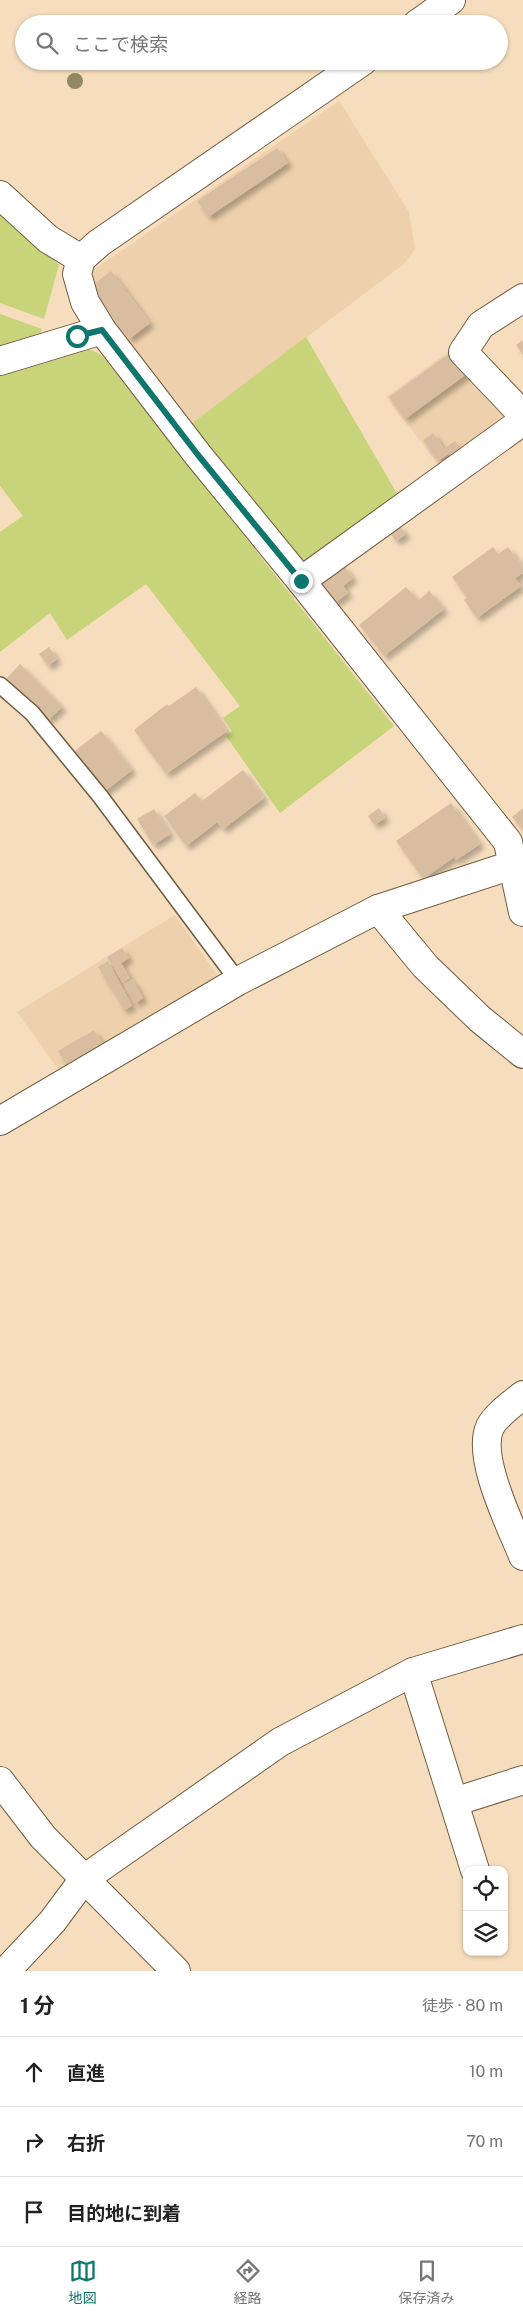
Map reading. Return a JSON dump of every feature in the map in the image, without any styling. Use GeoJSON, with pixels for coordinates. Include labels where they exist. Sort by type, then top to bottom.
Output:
{"type":"FeatureCollection","features":[{"type":"Feature","properties":{"kind":"street"},"geometry":{"type":"LineString","coordinates":[[430,15],[451,0]]}},
{"type":"Feature","properties":{"kind":"street"},"geometry":{"type":"LineString","coordinates":[[349,70],[99,243],[81,259],[77,274],[84,302],[102,330],[198,455],[301,581],[508,842],[523,912]]}},
{"type":"Feature","properties":{"kind":"street"},"geometry":{"type":"LineString","coordinates":[[0,195],[48,239],[81,259]]}},
{"type":"Feature","properties":{"kind":"street"},"geometry":{"type":"LineString","coordinates":[[523,298],[481,324],[463,352],[523,416]]}},
{"type":"Feature","properties":{"kind":"street"},"geometry":{"type":"LineString","coordinates":[[0,360],[102,330]]}},
{"type":"Feature","properties":{"kind":"street"},"geometry":{"type":"LineString","coordinates":[[301,581],[523,420]]}},
{"type":"Feature","properties":{"kind":"street"},"geometry":{"type":"LineString","coordinates":[[0,1121],[238,981],[378,909],[512,865]]}},
{"type":"Feature","properties":{"kind":"street"},"geometry":{"type":"LineString","coordinates":[[378,909],[425,966],[480,1019],[523,1054]]}},
{"type":"Feature","properties":{"kind":"street"},"geometry":{"type":"LineString","coordinates":[[523,1395],[490,1427],[486,1448],[489,1468],[523,1556]]}},
{"type":"Feature","properties":{"kind":"street"},"geometry":{"type":"LineString","coordinates":[[6,1971],[52,1922],[84,1879],[280,1742],[413,1672],[523,1639]]}},
{"type":"Feature","properties":{"kind":"street"},"geometry":{"type":"LineString","coordinates":[[413,1672],[474,1866]]}},
{"type":"Feature","properties":{"kind":"street"},"geometry":{"type":"LineString","coordinates":[[454,1802],[523,1780]]}},
{"type":"Feature","properties":{"kind":"street"},"geometry":{"type":"LineString","coordinates":[[0,1781],[43,1838],[176,1971]]}},
{"type":"Feature","properties":{"kind":"lane"},"geometry":{"type":"LineString","coordinates":[[0,685],[32,713],[100,796],[238,981]]}},
{"type":"Feature","properties":{"kind":"shaded area"},"geometry":{"type":"Polygon","coordinates":[[[339,101],[409,212],[415,249],[404,264],[191,424],[89,287],[92,271],[339,101]]]}},
{"type":"Feature","properties":{"kind":"shaded area"},"geometry":{"type":"Polygon","coordinates":[[[449,351],[460,360],[507,414],[439,465],[386,397],[449,351]]]}},
{"type":"Feature","properties":{"kind":"shaded area"},"geometry":{"type":"Polygon","coordinates":[[[175,915],[217,975],[214,981],[61,1073],[17,1012],[175,915]]]}},
{"type":"Feature","properties":{"kind":"green space"},"geometry":{"type":"Polygon","coordinates":[[[0,210],[59,265],[44,319],[0,303],[0,210]]]}},
{"type":"Feature","properties":{"kind":"green space"},"geometry":{"type":"Polygon","coordinates":[[[0,314],[42,329],[40,333],[0,345],[0,314]]]}},
{"type":"Feature","properties":{"kind":"green space"},"geometry":{"type":"Polygon","coordinates":[[[306,337],[399,497],[312,562],[295,559],[191,424],[306,337]]]}},
{"type":"Feature","properties":{"kind":"green space"},"geometry":{"type":"Polygon","coordinates":[[[86,348],[98,353],[105,359],[394,726],[280,813],[226,736],[232,731],[223,718],[240,706],[146,584],[67,640],[50,613],[0,652],[0,532],[23,516],[0,486],[0,376],[86,348]]]}},
{"type":"Feature","properties":{"kind":"building"},"geometry":{"type":"Polygon","coordinates":[[[277,148],[288,163],[208,217],[197,201],[277,148]]]}},
{"type":"Feature","properties":{"kind":"building"},"geometry":{"type":"Polygon","coordinates":[[[111,271],[150,323],[129,339],[90,287],[111,271]]]}},
{"type":"Feature","properties":{"kind":"building"},"geometry":{"type":"Polygon","coordinates":[[[523,340],[523,355],[516,345],[523,340]]]}},
{"type":"Feature","properties":{"kind":"building"},"geometry":{"type":"Polygon","coordinates":[[[450,353],[468,373],[405,419],[389,397],[450,353]]]}},
{"type":"Feature","properties":{"kind":"building"},"geometry":{"type":"Polygon","coordinates":[[[433,433],[448,454],[438,461],[423,440],[433,433]]]}},
{"type":"Feature","properties":{"kind":"building"},"geometry":{"type":"Polygon","coordinates":[[[455,441],[460,447],[450,455],[445,448],[455,441]]]}},
{"type":"Feature","properties":{"kind":"building"},"geometry":{"type":"Polygon","coordinates":[[[399,525],[406,534],[396,541],[389,532],[399,525]]]}},
{"type":"Feature","properties":{"kind":"building"},"geometry":{"type":"Polygon","coordinates":[[[493,547],[498,554],[508,547],[523,567],[523,573],[515,578],[521,586],[477,618],[464,600],[467,598],[452,577],[493,547]]]}},
{"type":"Feature","properties":{"kind":"building"},"geometry":{"type":"Polygon","coordinates":[[[343,565],[353,578],[343,586],[348,593],[335,603],[320,583],[343,565]]]}},
{"type":"Feature","properties":{"kind":"building"},"geometry":{"type":"Polygon","coordinates":[[[406,587],[418,601],[429,591],[444,609],[384,656],[359,625],[406,587]]]}},
{"type":"Feature","properties":{"kind":"building"},"geometry":{"type":"Polygon","coordinates":[[[49,647],[57,659],[48,666],[39,654],[49,647]]]}},
{"type":"Feature","properties":{"kind":"building"},"geometry":{"type":"Polygon","coordinates":[[[20,664],[62,707],[48,720],[36,706],[35,708],[5,680],[20,664]]]}},
{"type":"Feature","properties":{"kind":"building"},"geometry":{"type":"Polygon","coordinates":[[[196,687],[227,731],[166,774],[134,730],[167,704],[169,706],[196,687]]]}},
{"type":"Feature","properties":{"kind":"building"},"geometry":{"type":"Polygon","coordinates":[[[101,731],[132,770],[104,792],[73,752],[101,731]]]}},
{"type":"Feature","properties":{"kind":"building"},"geometry":{"type":"Polygon","coordinates":[[[243,770],[264,798],[223,829],[217,822],[186,846],[164,816],[195,793],[202,801],[243,770]]]}},
{"type":"Feature","properties":{"kind":"building"},"geometry":{"type":"Polygon","coordinates":[[[451,803],[480,844],[456,860],[454,857],[423,879],[396,841],[451,803]]]}},
{"type":"Feature","properties":{"kind":"building"},"geometry":{"type":"Polygon","coordinates":[[[379,808],[385,818],[374,825],[368,816],[379,808]]]}},
{"type":"Feature","properties":{"kind":"building"},"geometry":{"type":"Polygon","coordinates":[[[523,808],[523,830],[512,817],[523,808]]]}},
{"type":"Feature","properties":{"kind":"building"},"geometry":{"type":"Polygon","coordinates":[[[154,809],[170,834],[153,845],[137,819],[154,809]]]}},
{"type":"Feature","properties":{"kind":"building"},"geometry":{"type":"Polygon","coordinates":[[[122,948],[129,958],[121,963],[130,978],[123,983],[107,957],[122,948]]]}},
{"type":"Feature","properties":{"kind":"building"},"geometry":{"type":"Polygon","coordinates":[[[108,961],[132,1006],[124,1010],[98,967],[108,961]]]}},
{"type":"Feature","properties":{"kind":"building"},"geometry":{"type":"Polygon","coordinates":[[[132,979],[143,998],[135,1003],[124,984],[132,979]]]}},
{"type":"Feature","properties":{"kind":"building"},"geometry":{"type":"Polygon","coordinates":[[[94,1030],[104,1046],[67,1066],[58,1051],[94,1030]]]}},
{"type":"Feature","properties":{"kind":"route"},"geometry":{"type":"LineString","coordinates":[[77,336],[102,330],[198,455],[301,581]]}}]}
